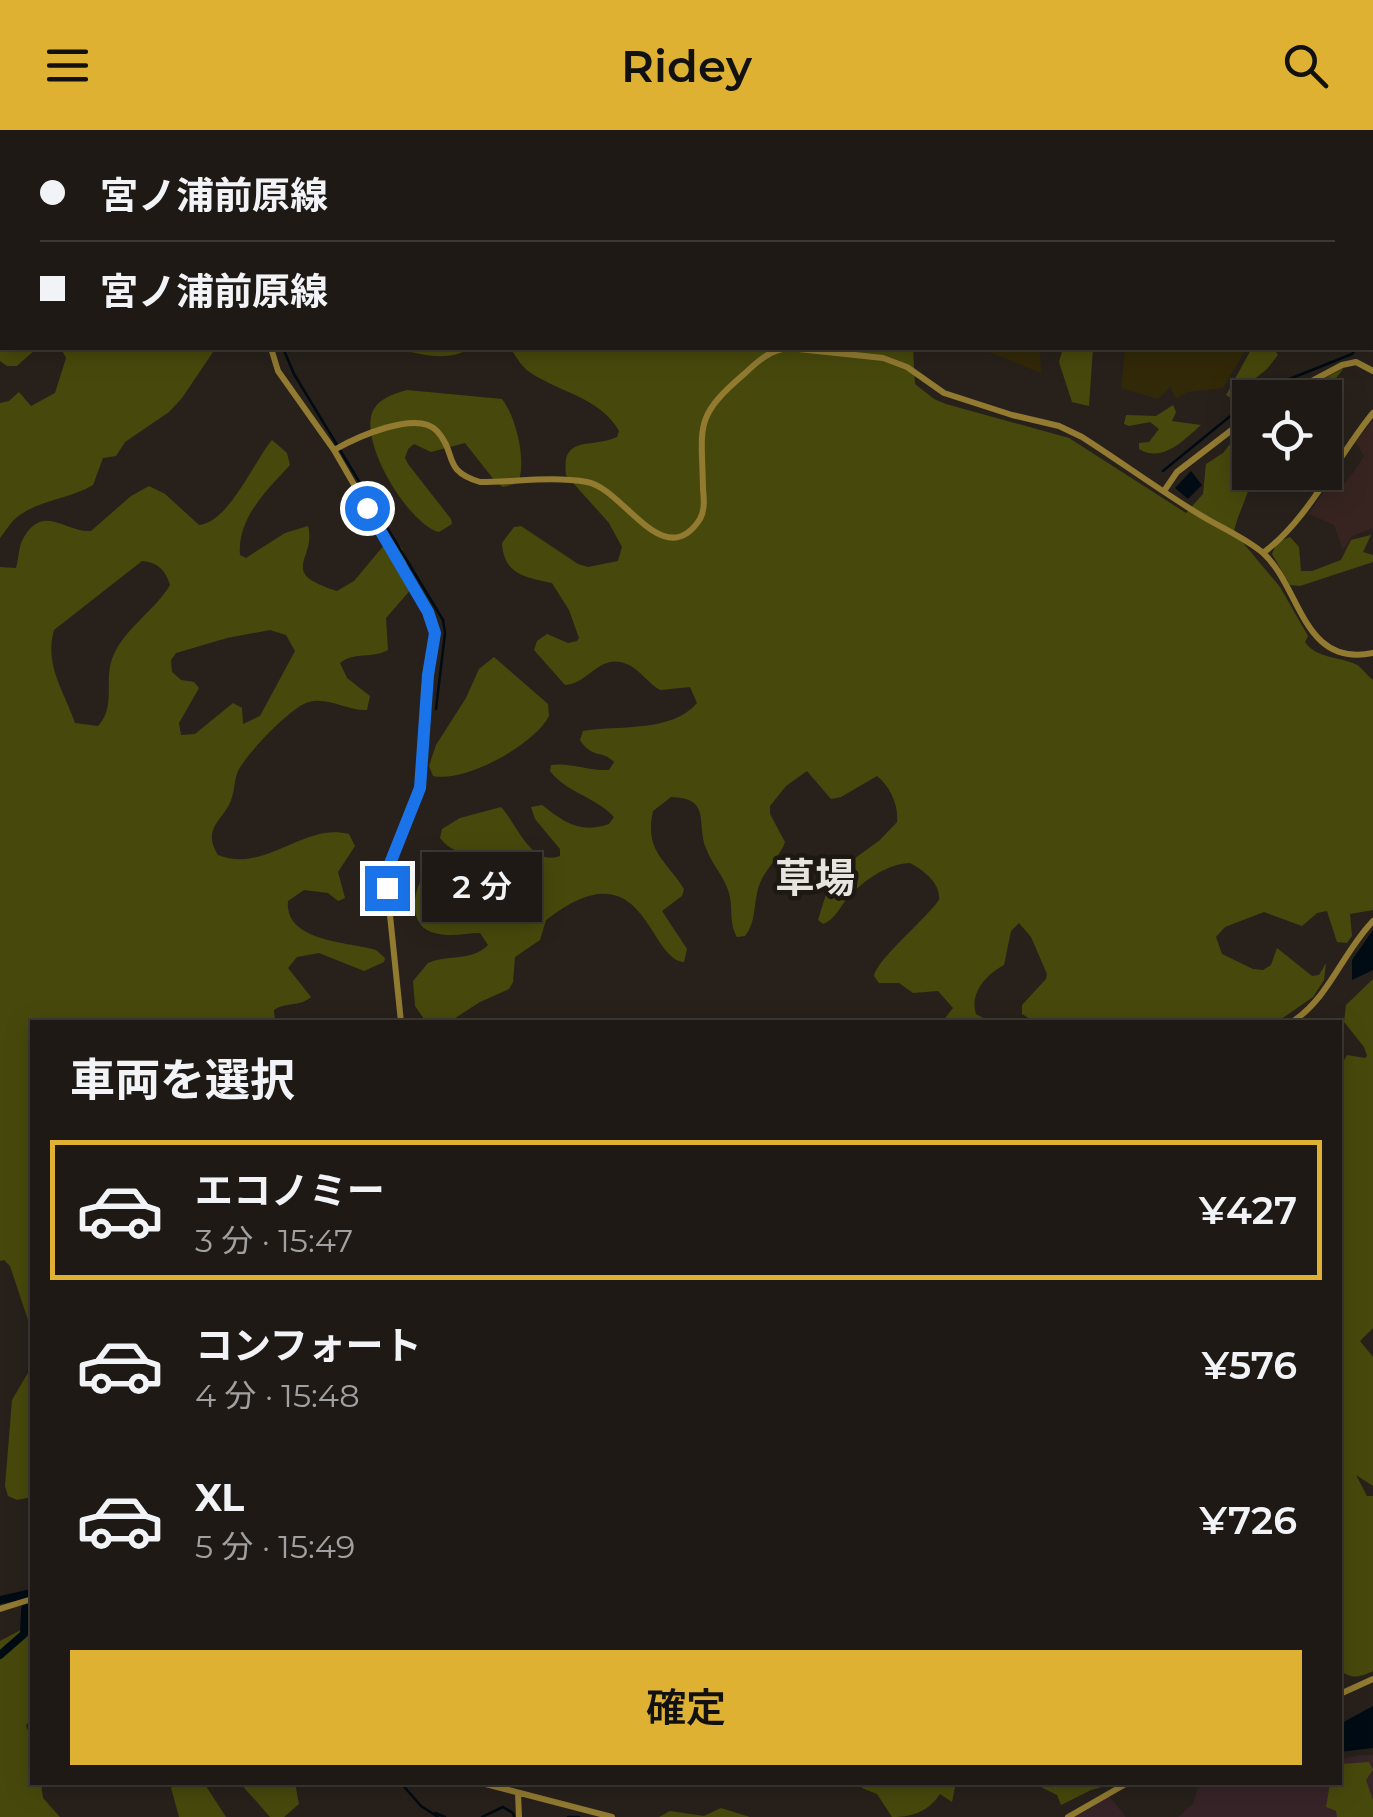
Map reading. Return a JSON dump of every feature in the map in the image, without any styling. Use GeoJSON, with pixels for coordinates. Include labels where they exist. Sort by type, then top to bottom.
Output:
{"type":"FeatureCollection","features":[{"type":"Feature","properties":{"kind":"street"},"geometry":{"type":"LineString","coordinates":[[272,350],[278,371],[334,450],[428,612],[435,633],[420,788],[386,876],[401,1020]]}},
{"type":"Feature","properties":{"kind":"street"},"geometry":{"type":"LineString","coordinates":[[334,450],[380,430],[424,423],[441,434],[451,464],[466,478],[480,482],[589,482],[612,494],[654,533],[677,535],[694,526],[704,510],[702,433],[715,400],[768,354],[782,350]]}},
{"type":"Feature","properties":{"kind":"street"},"geometry":{"type":"LineString","coordinates":[[810,350],[895,362],[944,393],[1070,431],[1262,553],[1285,582],[1310,632],[1339,651],[1373,653]]}},
{"type":"Feature","properties":{"kind":"street"},"geometry":{"type":"LineString","coordinates":[[1314,380],[1356,362],[1373,371]]}},
{"type":"Feature","properties":{"kind":"street"},"geometry":{"type":"LineString","coordinates":[[1262,553],[1307,508],[1344,448],[1373,412]]}},
{"type":"Feature","properties":{"kind":"street"},"geometry":{"type":"LineString","coordinates":[[1164,490],[1177,472],[1232,430]]}},
{"type":"Feature","properties":{"kind":"street"},"geometry":{"type":"LineString","coordinates":[[1295,1020],[1330,986],[1343,959],[1373,921]]}},
{"type":"Feature","properties":{"kind":"street"},"geometry":{"type":"LineString","coordinates":[[0,1608],[29,1600]]}},
{"type":"Feature","properties":{"kind":"street"},"geometry":{"type":"LineString","coordinates":[[1342,1693],[1373,1680]]}},
{"type":"Feature","properties":{"kind":"street"},"geometry":{"type":"LineString","coordinates":[[489,1785],[612,1817]]}},
{"type":"Feature","properties":{"kind":"street"},"geometry":{"type":"LineString","coordinates":[[1068,1817],[1124,1785]]}},
{"type":"Feature","properties":{"kind":"street"},"geometry":{"type":"LineString","coordinates":[[518,1793],[519,1817]]}},
{"type":"Feature","properties":{"kind":"shaded area"},"geometry":{"type":"Polygon","coordinates":[[[0,350],[35,350],[17,366],[0,361],[0,350]]]}},
{"type":"Feature","properties":{"kind":"shaded area"},"geometry":{"type":"Polygon","coordinates":[[[62,350],[217,350],[169,412],[125,442],[116,456],[103,458],[93,485],[25,512],[0,538],[0,403],[19,392],[31,406],[55,393],[66,358],[62,350]]]}},
{"type":"Feature","properties":{"kind":"shaded area"},"geometry":{"type":"Polygon","coordinates":[[[402,350],[468,350],[452,355],[402,350]]]}},
{"type":"Feature","properties":{"kind":"shaded area"},"geometry":{"type":"Polygon","coordinates":[[[511,350],[913,350],[915,384],[934,399],[1069,438],[1186,513],[1203,494],[1206,464],[1232,442],[1232,490],[1248,490],[1234,532],[1280,587],[1308,636],[1305,642],[1309,647],[1357,665],[1373,680],[1373,910],[1350,914],[1352,936],[1347,943],[1337,942],[1327,911],[1317,913],[1302,926],[1264,912],[1225,927],[1216,937],[1222,954],[1253,969],[1263,970],[1271,965],[1277,948],[1312,976],[1319,975],[1326,963],[1324,980],[1313,997],[1280,1020],[1030,1019],[1022,1014],[1022,1005],[1047,974],[1031,937],[1019,923],[1011,931],[1004,965],[977,992],[976,1014],[987,1020],[944,1020],[953,1008],[938,991],[913,993],[899,983],[879,983],[874,976],[939,900],[937,888],[925,873],[910,863],[883,870],[859,887],[831,920],[823,924],[818,920],[832,875],[880,840],[897,822],[890,791],[877,776],[831,799],[807,771],[786,786],[770,806],[770,814],[785,842],[760,883],[745,936],[737,937],[734,931],[728,890],[706,848],[697,807],[684,798],[671,797],[653,811],[651,825],[658,854],[684,889],[682,896],[662,911],[687,949],[684,962],[672,956],[638,911],[623,899],[604,894],[579,900],[546,920],[540,940],[515,957],[509,989],[452,1020],[425,1020],[415,1006],[413,981],[428,963],[474,954],[488,945],[480,933],[444,935],[420,924],[415,906],[424,875],[430,867],[439,888],[453,902],[473,893],[506,868],[491,859],[455,850],[440,838],[442,829],[460,818],[501,807],[533,850],[550,858],[560,856],[560,849],[535,819],[531,807],[542,805],[566,822],[590,828],[609,824],[614,817],[557,778],[550,771],[551,765],[609,770],[614,762],[585,746],[580,740],[583,731],[659,723],[686,713],[697,703],[690,687],[660,690],[629,665],[619,662],[602,665],[565,685],[534,650],[537,641],[547,634],[568,643],[579,638],[569,610],[552,583],[518,573],[507,562],[502,543],[514,527],[521,526],[588,567],[618,561],[622,547],[609,523],[566,475],[568,453],[573,448],[617,437],[619,431],[591,403],[528,371],[511,350]]]}},
{"type":"Feature","properties":{"kind":"shaded area"},"geometry":{"type":"Polygon","coordinates":[[[1062,350],[1093,350],[1089,406],[1072,402],[1059,362],[1062,350]]]}},
{"type":"Feature","properties":{"kind":"shaded area"},"geometry":{"type":"Polygon","coordinates":[[[1251,350],[1274,350],[1278,355],[1253,380],[1234,380],[1251,350]]]}},
{"type":"Feature","properties":{"kind":"shaded area"},"geometry":{"type":"Polygon","coordinates":[[[1344,368],[1334,380],[1322,380],[1344,368]]]}},
{"type":"Feature","properties":{"kind":"shaded area"},"geometry":{"type":"Polygon","coordinates":[[[407,390],[502,399],[519,440],[518,483],[503,487],[465,443],[431,452],[414,444],[408,449],[408,464],[451,519],[452,524],[439,532],[427,526],[401,498],[388,479],[372,440],[370,423],[374,409],[384,399],[407,390]]]}},
{"type":"Feature","properties":{"kind":"shaded area"},"geometry":{"type":"Polygon","coordinates":[[[1173,405],[1176,412],[1172,421],[1201,425],[1164,452],[1139,449],[1139,443],[1149,442],[1159,429],[1150,422],[1124,424],[1126,415],[1156,416],[1173,405]]]}},
{"type":"Feature","properties":{"kind":"shaded area"},"geometry":{"type":"Polygon","coordinates":[[[1373,420],[1373,528],[1352,536],[1343,550],[1334,525],[1309,514],[1325,490],[1342,490],[1364,456],[1355,442],[1373,420]]]}},
{"type":"Feature","properties":{"kind":"shaded area"},"geometry":{"type":"Polygon","coordinates":[[[272,440],[287,453],[290,465],[248,517],[240,555],[246,558],[285,533],[308,526],[303,571],[308,578],[337,591],[354,581],[390,538],[402,548],[414,586],[386,618],[388,650],[340,663],[347,678],[370,696],[367,710],[314,701],[298,707],[239,769],[231,800],[212,838],[218,855],[235,859],[268,854],[316,835],[349,834],[355,846],[338,872],[345,898],[338,901],[328,893],[304,890],[288,901],[290,915],[307,932],[376,950],[385,958],[384,962],[364,971],[319,953],[297,957],[288,968],[311,997],[274,1010],[275,1020],[30,1020],[30,1326],[10,1266],[0,1261],[0,567],[16,568],[24,537],[39,522],[91,531],[131,496],[149,486],[165,494],[199,525],[220,514],[272,440]],[[142,561],[54,630],[53,666],[75,723],[98,726],[103,719],[117,648],[170,585],[153,563],[142,561]],[[270,630],[176,653],[171,660],[172,672],[199,688],[179,723],[181,735],[195,734],[233,703],[242,708],[243,724],[260,716],[295,651],[286,635],[270,630]]]}},
{"type":"Feature","properties":{"kind":"shaded area"},"geometry":{"type":"Polygon","coordinates":[[[1191,471],[1202,485],[1188,499],[1175,488],[1191,471]]]}},
{"type":"Feature","properties":{"kind":"shaded area"},"geometry":{"type":"Polygon","coordinates":[[[1371,535],[1363,552],[1373,555],[1373,562],[1300,586],[1290,585],[1272,554],[1277,542],[1290,537],[1299,547],[1301,571],[1312,571],[1341,560],[1351,540],[1371,535]]]}},
{"type":"Feature","properties":{"kind":"shaded area"},"geometry":{"type":"Polygon","coordinates":[[[494,657],[548,704],[549,716],[529,739],[497,760],[463,774],[433,776],[429,766],[436,745],[479,669],[494,657]]]}},
{"type":"Feature","properties":{"kind":"shaded area"},"geometry":{"type":"Polygon","coordinates":[[[1373,930],[1373,970],[1352,980],[1352,960],[1373,930]]]}},
{"type":"Feature","properties":{"kind":"shaded area"},"geometry":{"type":"Polygon","coordinates":[[[1373,979],[1373,1328],[1360,1341],[1373,1357],[1373,1486],[1356,1475],[1367,1496],[1373,1496],[1373,1671],[1356,1676],[1342,1671],[1342,1064],[1347,1055],[1367,1056],[1344,1022],[1346,1005],[1373,979]]]}},
{"type":"Feature","properties":{"kind":"shaded area"},"geometry":{"type":"Polygon","coordinates":[[[30,1369],[30,1497],[17,1500],[8,1496],[5,1486],[12,1400],[30,1369]]]}},
{"type":"Feature","properties":{"kind":"shaded area"},"geometry":{"type":"Polygon","coordinates":[[[30,1625],[30,1719],[26,1726],[30,1735],[30,1785],[41,1785],[43,1798],[60,1817],[0,1817],[0,1641],[30,1625]]]}},
{"type":"Feature","properties":{"kind":"shaded area"},"geometry":{"type":"Polygon","coordinates":[[[1373,1706],[1373,1748],[1342,1752],[1342,1723],[1373,1706]]]}},
{"type":"Feature","properties":{"kind":"shaded area"},"geometry":{"type":"Polygon","coordinates":[[[1373,1755],[1373,1817],[1178,1817],[1192,1805],[1199,1785],[1342,1785],[1342,1759],[1373,1755]]]}},
{"type":"Feature","properties":{"kind":"shaded area"},"geometry":{"type":"Polygon","coordinates":[[[1369,1762],[1373,1770],[1366,1780],[1373,1800],[1373,1817],[1337,1817],[1336,1811],[1326,1807],[1330,1785],[1342,1785],[1342,1764],[1369,1762]]]}},
{"type":"Feature","properties":{"kind":"shaded area"},"geometry":{"type":"Polygon","coordinates":[[[205,1785],[226,1817],[179,1817],[171,1788],[205,1785]]]}},
{"type":"Feature","properties":{"kind":"shaded area"},"geometry":{"type":"Polygon","coordinates":[[[242,1785],[295,1785],[299,1804],[284,1817],[270,1817],[242,1785]]]}},
{"type":"Feature","properties":{"kind":"shaded area"},"geometry":{"type":"Polygon","coordinates":[[[861,1785],[955,1785],[952,1802],[940,1794],[919,1812],[892,1817],[877,1794],[861,1785]]]}},
{"type":"Feature","properties":{"kind":"shaded area"},"geometry":{"type":"Polygon","coordinates":[[[1037,1785],[1109,1785],[1061,1805],[1057,1795],[1037,1785]]]}},
{"type":"Feature","properties":{"kind":"shaded area"},"geometry":{"type":"Polygon","coordinates":[[[1109,1796],[1126,1817],[1073,1817],[1084,1812],[1109,1796]]]}},
{"type":"Feature","properties":{"kind":"shaded area"},"geometry":{"type":"Polygon","coordinates":[[[721,1808],[750,1817],[659,1817],[670,1811],[704,1816],[721,1808]]]}},
{"type":"Feature","properties":{"kind":"sand"},"geometry":{"type":"Polygon","coordinates":[[[984,350],[1040,350],[1041,373],[984,350]]]}},
{"type":"Feature","properties":{"kind":"sand"},"geometry":{"type":"Polygon","coordinates":[[[1125,350],[1245,350],[1223,388],[1187,392],[1177,399],[1170,387],[1158,399],[1121,388],[1125,350]]]}},
{"type":"Feature","properties":{"kind":"waterway"},"geometry":{"type":"LineString","coordinates":[[284,350],[294,374],[443,620],[445,633],[436,709]]}},
{"type":"Feature","properties":{"kind":"waterway"},"geometry":{"type":"LineString","coordinates":[[1287,380],[1355,350]]}},
{"type":"Feature","properties":{"kind":"waterway"},"geometry":{"type":"LineString","coordinates":[[1163,471],[1232,415]]}},
{"type":"Feature","properties":{"kind":"waterway"},"geometry":{"type":"LineString","coordinates":[[0,1600],[30,1593]]}},
{"type":"Feature","properties":{"kind":"waterway"},"geometry":{"type":"LineString","coordinates":[[0,1655],[24,1634],[26,1594]]}},
{"type":"Feature","properties":{"kind":"waterway"},"geometry":{"type":"LineString","coordinates":[[24,1634],[30,1632]]}},
{"type":"Feature","properties":{"kind":"waterway"},"geometry":{"type":"LineString","coordinates":[[403,1785],[421,1806],[438,1817]]}},
{"type":"Feature","properties":{"kind":"waterway"},"geometry":{"type":"LineString","coordinates":[[482,1817],[503,1807],[514,1817]]}},
{"type":"Feature","properties":{"kind":"waterway"},"geometry":{"type":"LineString","coordinates":[[435,1813],[445,1817]]}},
{"type":"Feature","properties":{"kind":"waterway"},"geometry":{"type":"LineString","coordinates":[[568,1817],[579,1817]]}},
{"type":"Feature","properties":{"kind":"district","name":"草場"},"geometry":{"type":"Point","coordinates":[815,878]}},
{"type":"Feature","properties":{"kind":"route"},"geometry":{"type":"LineString","coordinates":[[367,508],[434,623],[435,633],[420,788],[389,866],[387,888]]}}]}
